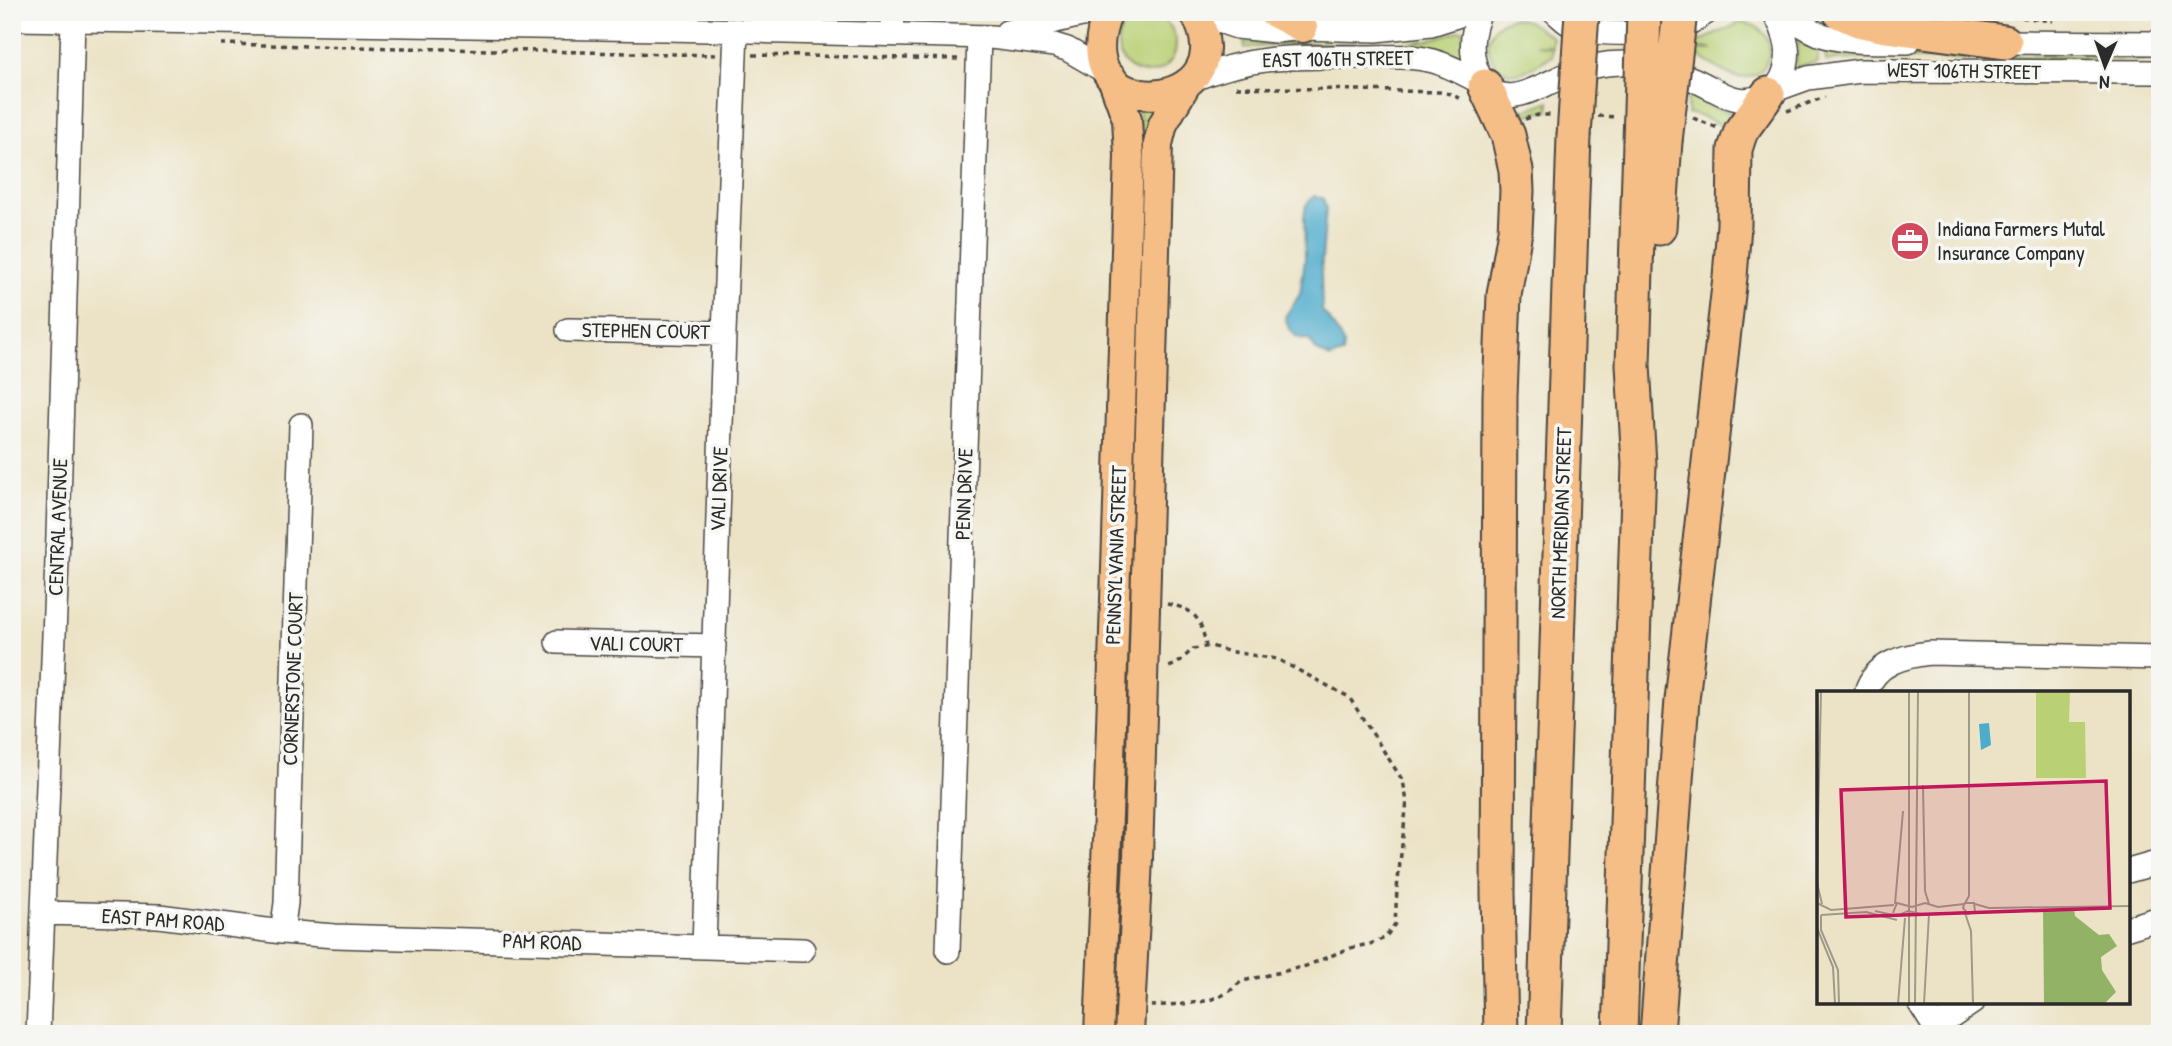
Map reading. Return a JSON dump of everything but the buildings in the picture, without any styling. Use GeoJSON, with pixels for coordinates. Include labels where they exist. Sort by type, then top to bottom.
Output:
{"type":"FeatureCollection","features":[{"type":"Feature","properties":{"kind":"highway","name":"NORTH MERIDIAN STREET"},"geometry":{"type":"LineString","coordinates":[[1544,1034],[1574,136],[1582,12]]}},
{"type":"Feature","properties":{"kind":"highway"},"geometry":{"type":"LineString","coordinates":[[1644,12],[1653,142]]}},
{"type":"Feature","properties":{"kind":"highway"},"geometry":{"type":"LineString","coordinates":[[1620,1034],[1639,464],[1633,366],[1653,142],[1680,12]]}},
{"type":"Feature","properties":{"kind":"highway"},"geometry":{"type":"LineString","coordinates":[[1840,12],[1858,20],[1885,26],[2005,42]]}},
{"type":"Feature","properties":{"kind":"highway"},"geometry":{"type":"LineString","coordinates":[[1480,92],[1508,135],[1516,170],[1517,191],[1515,231],[1504,295],[1500,396],[1498,893],[1501,1034]]}},
{"type":"Feature","properties":{"kind":"highway"},"geometry":{"type":"LineString","coordinates":[[1657,1034],[1682,700],[1731,268],[1734,157],[1741,131],[1775,99]]}},
{"type":"Feature","properties":{"kind":"main road","name":"PENNSYLVANIA STREET"},"geometry":{"type":"LineString","coordinates":[[1099,1034],[1129,156],[1127,119],[1099,45],[1108,12]]}},
{"type":"Feature","properties":{"kind":"main road"},"geometry":{"type":"LineString","coordinates":[[1272,12],[1303,28]]}},
{"type":"Feature","properties":{"kind":"main road","name":"PENNSYLVANIA STREET"},"geometry":{"type":"LineString","coordinates":[[1129,1034],[1138,859],[1158,144],[1163,124],[1199,67],[1204,50],[1204,33],[1195,13]]}},
{"type":"Feature","properties":{"kind":"main road"},"geometry":{"type":"LineString","coordinates":[[1110,75],[1133,93],[1152,96],[1172,93],[1189,81]]}},
{"type":"Feature","properties":{"kind":"street"},"geometry":{"type":"LineString","coordinates":[[985,37],[1095,12]]}},
{"type":"Feature","properties":{"kind":"street","name":"EAST 106TH STREET"},"geometry":{"type":"LineString","coordinates":[[1195,13],[1254,30],[1275,31],[1303,28],[1376,30],[1431,24],[1469,12]]}},
{"type":"Feature","properties":{"kind":"street"},"geometry":{"type":"LineString","coordinates":[[1480,12],[1473,29],[1471,44],[1480,92]]}},
{"type":"Feature","properties":{"kind":"street"},"geometry":{"type":"LineString","coordinates":[[1555,12],[1576,28],[1623,33],[1672,30],[1707,12]]}},
{"type":"Feature","properties":{"kind":"street"},"geometry":{"type":"LineString","coordinates":[[1774,12],[1786,35],[1788,55],[1775,99]]}},
{"type":"Feature","properties":{"kind":"street","name":"WEST 106TH STREET"},"geometry":{"type":"LineString","coordinates":[[1780,12],[1819,34],[1843,39],[2160,43]]}},
{"type":"Feature","properties":{"kind":"street"},"geometry":{"type":"LineString","coordinates":[[12,19],[666,21],[736,30],[893,23],[1054,45],[1067,49],[1110,75]]}},
{"type":"Feature","properties":{"kind":"street","name":"CENTRAL AVENUE"},"geometry":{"type":"LineString","coordinates":[[38,1034],[73,21]]}},
{"type":"Feature","properties":{"kind":"street","name":"VALI DRIVE"},"geometry":{"type":"LineString","coordinates":[[704,947],[736,30]]}},
{"type":"Feature","properties":{"kind":"street","name":"PENN DRIVE"},"geometry":{"type":"LineString","coordinates":[[948,951],[985,37]]}},
{"type":"Feature","properties":{"kind":"street","name":"EAST 106TH STREET"},"geometry":{"type":"LineString","coordinates":[[1189,81],[1239,62],[1264,59],[1396,57],[1432,60],[1480,92]]}},
{"type":"Feature","properties":{"kind":"street","name":"WEST 106TH STREET"},"geometry":{"type":"LineString","coordinates":[[1480,92],[1527,94],[1584,69],[1623,62],[1661,68],[1692,79],[1729,98],[1750,100],[1775,99],[1808,78],[1860,71],[2160,72]]}},
{"type":"Feature","properties":{"kind":"street","name":"STEPHEN COURT"},"geometry":{"type":"LineString","coordinates":[[568,330],[724,333]]}},
{"type":"Feature","properties":{"kind":"street","name":"CORNERSTONE COURT"},"geometry":{"type":"LineString","coordinates":[[282,932],[286,889],[301,425]]}},
{"type":"Feature","properties":{"kind":"street","name":"VALI COURT"},"geometry":{"type":"LineString","coordinates":[[557,642],[714,646]]}},
{"type":"Feature","properties":{"kind":"street"},"geometry":{"type":"LineString","coordinates":[[1866,691],[1869,683],[1891,662],[1930,653],[2160,658]]}},
{"type":"Feature","properties":{"kind":"street"},"geometry":{"type":"LineString","coordinates":[[2130,870],[2160,862]]}},
{"type":"Feature","properties":{"kind":"street","name":"EAST PAM ROAD"},"geometry":{"type":"LineString","coordinates":[[44,913],[159,916],[282,932]]}},
{"type":"Feature","properties":{"kind":"street"},"geometry":{"type":"LineString","coordinates":[[2130,927],[2160,918]]}},
{"type":"Feature","properties":{"kind":"street","name":"PAM ROAD"},"geometry":{"type":"LineString","coordinates":[[282,932],[335,936],[803,950]]}},
{"type":"Feature","properties":{"kind":"street"},"geometry":{"type":"LineString","coordinates":[[1920,1004],[1937,1031],[1971,1004]]}},
{"type":"Feature","properties":{"kind":"path"},"geometry":{"type":"LineString","coordinates":[[213,44],[965,59]]}},
{"type":"Feature","properties":{"kind":"path"},"geometry":{"type":"LineString","coordinates":[[1225,87],[1439,92],[1461,98],[1480,92]]}},
{"type":"Feature","properties":{"kind":"path"},"geometry":{"type":"LineString","coordinates":[[1775,99],[1829,96]]}},
{"type":"Feature","properties":{"kind":"path"},"geometry":{"type":"LineString","coordinates":[[1164,603],[1186,607],[1192,612],[1203,631],[1206,646]]}},
{"type":"Feature","properties":{"kind":"path"},"geometry":{"type":"LineString","coordinates":[[1149,1006],[1206,1002],[1229,992],[1243,981],[1306,966],[1385,937],[1395,924],[1396,888],[1407,802],[1403,781],[1349,697],[1277,659],[1206,646],[1193,649],[1177,664],[1162,670]]}},
{"type":"Feature","properties":{"kind":"green space"},"geometry":{"type":"Polygon","coordinates":[[[1147,15],[1158,17],[1171,28],[1176,44],[1174,55],[1163,68],[1147,73],[1136,71],[1123,60],[1118,44],[1120,33],[1131,20],[1147,15]]]}},
{"type":"Feature","properties":{"kind":"green space"},"geometry":{"type":"Polygon","coordinates":[[[1513,18],[1527,21],[1552,37],[1552,45],[1536,45],[1552,47],[1552,56],[1526,71],[1510,73],[1500,69],[1493,61],[1489,52],[1489,41],[1500,23],[1513,18]]]}},
{"type":"Feature","properties":{"kind":"green space"},"geometry":{"type":"Polygon","coordinates":[[[1740,23],[1754,26],[1764,33],[1769,42],[1766,63],[1759,72],[1750,77],[1737,77],[1720,70],[1694,53],[1694,50],[1712,50],[1694,48],[1694,44],[1740,23]]]}},
{"type":"Feature","properties":{"kind":"green space"},"geometry":{"type":"Polygon","coordinates":[[[1462,30],[1462,55],[1432,46],[1274,45],[1245,48],[1244,42],[1402,44],[1462,30]]]}},
{"type":"Feature","properties":{"kind":"green space"},"geometry":{"type":"Polygon","coordinates":[[[1798,42],[1818,49],[1818,62],[1796,67],[1798,42]]]}},
{"type":"Feature","properties":{"kind":"green space"},"geometry":{"type":"Polygon","coordinates":[[[1825,51],[2160,55],[2160,60],[1867,58],[1826,61],[1825,51]]]}},
{"type":"Feature","properties":{"kind":"green space"},"geometry":{"type":"Polygon","coordinates":[[[1688,93],[1714,108],[1734,114],[1728,128],[1694,114],[1687,114],[1688,93]]]}},
{"type":"Feature","properties":{"kind":"green space"},"geometry":{"type":"Polygon","coordinates":[[[1549,101],[1549,111],[1513,120],[1510,109],[1529,109],[1549,101]]]}},
{"type":"Feature","properties":{"kind":"green space"},"geometry":{"type":"Polygon","coordinates":[[[1139,110],[1155,111],[1147,132],[1141,131],[1139,110]]]}},
{"type":"Feature","properties":{"kind":"water"},"geometry":{"type":"Polygon","coordinates":[[[1314,196],[1323,198],[1326,208],[1321,273],[1322,311],[1344,345],[1343,354],[1330,358],[1317,351],[1309,340],[1297,337],[1289,329],[1285,317],[1300,294],[1305,259],[1304,216],[1306,205],[1314,196]]]}},
{"type":"Feature","properties":{"kind":"place","name":"Indiana Farmers Mutal Insurance Company"},"geometry":{"type":"Point","coordinates":[1910,241]}}]}
